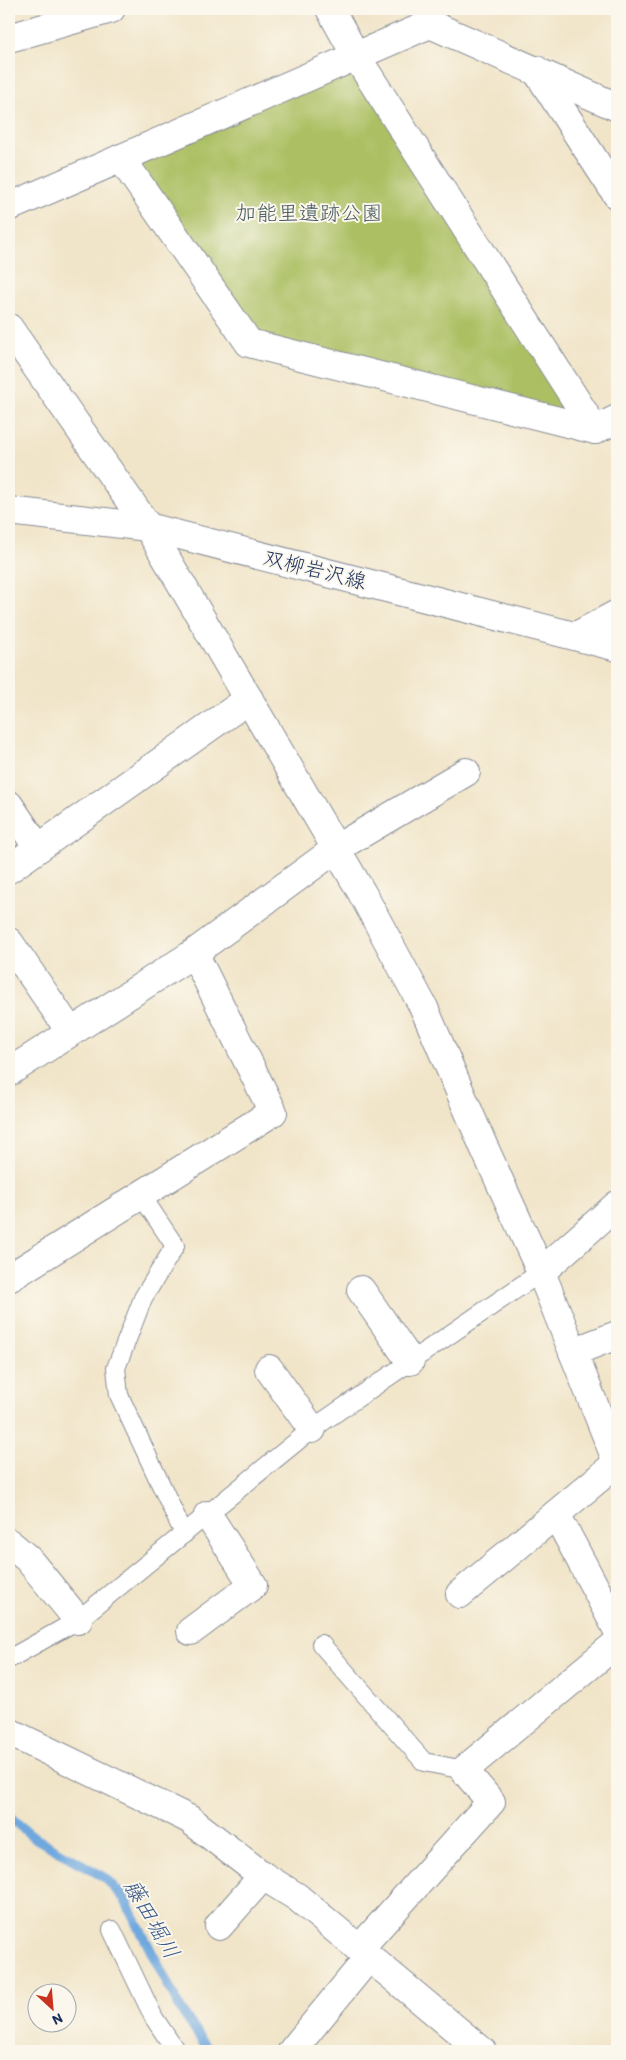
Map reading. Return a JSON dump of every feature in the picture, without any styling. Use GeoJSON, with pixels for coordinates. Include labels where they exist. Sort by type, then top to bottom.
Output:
{"type":"FeatureCollection","features":[{"type":"Feature","properties":{"kind":"street"},"geometry":{"type":"LineString","coordinates":[[9,38],[111,9]]}},
{"type":"Feature","properties":{"kind":"street"},"geometry":{"type":"LineString","coordinates":[[330,9],[356,56],[606,424]]}},
{"type":"Feature","properties":{"kind":"street"},"geometry":{"type":"LineString","coordinates":[[9,207],[430,24],[617,107]]}},
{"type":"Feature","properties":{"kind":"street"},"geometry":{"type":"LineString","coordinates":[[536,70],[617,195]]}},
{"type":"Feature","properties":{"kind":"street"},"geometry":{"type":"LineString","coordinates":[[121,158],[249,343],[606,424]]}},
{"type":"Feature","properties":{"kind":"street"},"geometry":{"type":"LineString","coordinates":[[9,328],[148,527],[337,848],[424,1008],[482,1145],[542,1272],[616,1455],[556,1514],[460,1594]]}},
{"type":"Feature","properties":{"kind":"street","name":"双柳岩沢線"},"geometry":{"type":"LineString","coordinates":[[9,511],[148,527],[617,646]]}},
{"type":"Feature","properties":{"kind":"street"},"geometry":{"type":"LineString","coordinates":[[576,636],[617,614]]}},
{"type":"Feature","properties":{"kind":"street"},"geometry":{"type":"LineString","coordinates":[[9,870],[249,699]]}},
{"type":"Feature","properties":{"kind":"street"},"geometry":{"type":"LineString","coordinates":[[9,1072],[194,952],[337,848],[466,772]]}},
{"type":"Feature","properties":{"kind":"street"},"geometry":{"type":"LineString","coordinates":[[9,804],[38,848]]}},
{"type":"Feature","properties":{"kind":"street"},"geometry":{"type":"LineString","coordinates":[[9,942],[70,1031]]}},
{"type":"Feature","properties":{"kind":"street"},"geometry":{"type":"LineString","coordinates":[[9,1278],[273,1112],[194,952]]}},
{"type":"Feature","properties":{"kind":"street"},"geometry":{"type":"LineString","coordinates":[[542,1272],[617,1205]]}},
{"type":"Feature","properties":{"kind":"street"},"geometry":{"type":"LineString","coordinates":[[361,1290],[410,1362]]}},
{"type":"Feature","properties":{"kind":"street"},"geometry":{"type":"LineString","coordinates":[[573,1352],[617,1335]]}},
{"type":"Feature","properties":{"kind":"street"},"geometry":{"type":"LineString","coordinates":[[269,1369],[312,1430]]}},
{"type":"Feature","properties":{"kind":"street"},"geometry":{"type":"LineString","coordinates":[[556,1514],[617,1629]]}},
{"type":"Feature","properties":{"kind":"street"},"geometry":{"type":"LineString","coordinates":[[191,1631],[253,1585],[208,1515]]}},
{"type":"Feature","properties":{"kind":"street"},"geometry":{"type":"LineString","coordinates":[[9,1543],[28,1559],[78,1620]]}},
{"type":"Feature","properties":{"kind":"street"},"geometry":{"type":"LineString","coordinates":[[292,2051],[364,1953],[492,1802],[464,1770],[617,1642]]}},
{"type":"Feature","properties":{"kind":"street"},"geometry":{"type":"LineString","coordinates":[[9,1732],[189,1819],[263,1876],[297,1898],[482,2051]]}},
{"type":"Feature","properties":{"kind":"street"},"geometry":{"type":"LineString","coordinates":[[219,1926],[263,1876]]}},
{"type":"Feature","properties":{"kind":"lane"},"geometry":{"type":"LineString","coordinates":[[141,1195],[175,1246],[143,1298],[116,1368],[119,1395],[184,1534]]}},
{"type":"Feature","properties":{"kind":"lane"},"geometry":{"type":"LineString","coordinates":[[9,1659],[78,1620],[312,1430],[542,1272]]}},
{"type":"Feature","properties":{"kind":"lane"},"geometry":{"type":"LineString","coordinates":[[322,1644],[424,1762],[464,1770]]}},
{"type":"Feature","properties":{"kind":"lane"},"geometry":{"type":"LineString","coordinates":[[112,1930],[154,2018],[176,2051]]}},
{"type":"Feature","properties":{"kind":"green space","name":"加能里遺跡公園"},"geometry":{"type":"Polygon","coordinates":[[[356,56],[595,430],[249,343],[121,158],[356,56]]]}},
{"type":"Feature","properties":{"kind":"waterway","name":"藤田堀川"},"geometry":{"type":"LineString","coordinates":[[9,1817],[35,1838],[104,1877],[124,1898],[180,2008],[209,2051]]}}]}
